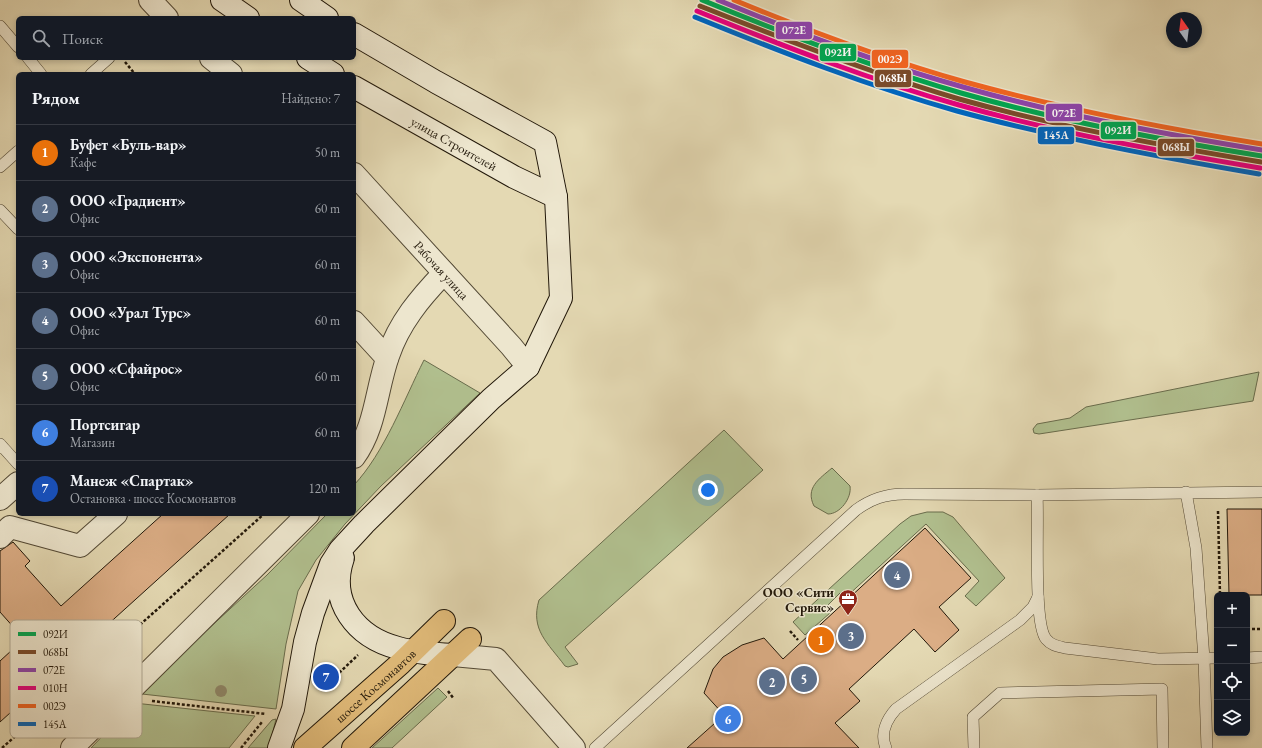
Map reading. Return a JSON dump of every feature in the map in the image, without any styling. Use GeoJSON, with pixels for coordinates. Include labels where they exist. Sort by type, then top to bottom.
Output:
{"type":"FeatureCollection","features":[{"type":"Feature","properties":{"kind":"main road"},"geometry":{"type":"LineString","coordinates":[[222,0],[245,16]]}},
{"type":"Feature","properties":{"kind":"main road"},"geometry":{"type":"LineString","coordinates":[[301,0],[324,16]]}},
{"type":"Feature","properties":{"kind":"main road"},"geometry":{"type":"LineString","coordinates":[[279,748],[293,709],[305,642],[313,613],[331,564],[340,550],[351,538],[491,400],[528,367],[561,298],[556,197],[545,142],[436,82],[356,35]]}},
{"type":"Feature","properties":{"kind":"main road"},"geometry":{"type":"LineString","coordinates":[[214,60],[228,72]]}},
{"type":"Feature","properties":{"kind":"main road"},"geometry":{"type":"LineString","coordinates":[[311,60],[330,72]]}},
{"type":"Feature","properties":{"kind":"main road","name":"улица Строителей"},"geometry":{"type":"LineString","coordinates":[[356,88],[514,177],[556,197]]}},
{"type":"Feature","properties":{"kind":"main road","name":"Рабочая улица"},"geometry":{"type":"LineString","coordinates":[[356,176],[528,367]]}},
{"type":"Feature","properties":{"kind":"main road"},"geometry":{"type":"LineString","coordinates":[[356,454],[372,422],[387,358],[394,338],[404,320],[444,273]]}},
{"type":"Feature","properties":{"kind":"main road"},"geometry":{"type":"LineString","coordinates":[[356,324],[387,358]]}},
{"type":"Feature","properties":{"kind":"main road"},"geometry":{"type":"LineString","coordinates":[[0,499],[16,485]]}},
{"type":"Feature","properties":{"kind":"main road"},"geometry":{"type":"LineString","coordinates":[[0,536],[10,527],[80,546],[114,516]]}},
{"type":"Feature","properties":{"kind":"main road"},"geometry":{"type":"LineString","coordinates":[[142,679],[306,516]]}},
{"type":"Feature","properties":{"kind":"main road"},"geometry":{"type":"LineString","coordinates":[[351,538],[342,560],[338,584],[345,608],[351,618],[364,632],[388,645],[412,652],[496,659],[574,748]]}},
{"type":"Feature","properties":{"kind":"main road","name":"шоссе Космонавтов"},"geometry":{"type":"LineString","coordinates":[[305,748],[412,652],[444,621]]}},
{"type":"Feature","properties":{"kind":"main road"},"geometry":{"type":"LineString","coordinates":[[353,748],[470,639]]}},
{"type":"Feature","properties":{"kind":"main road"},"geometry":{"type":"LineString","coordinates":[[72,748],[82,738]]}},
{"type":"Feature","properties":{"kind":"lane"},"geometry":{"type":"LineString","coordinates":[[0,26],[16,45]]}},
{"type":"Feature","properties":{"kind":"lane"},"geometry":{"type":"LineString","coordinates":[[30,60],[39,72]]}},
{"type":"Feature","properties":{"kind":"lane"},"geometry":{"type":"LineString","coordinates":[[93,72],[107,60]]}},
{"type":"Feature","properties":{"kind":"lane"},"geometry":{"type":"LineString","coordinates":[[0,167],[16,153]]}},
{"type":"Feature","properties":{"kind":"lane"},"geometry":{"type":"LineString","coordinates":[[0,210],[16,227]]}},
{"type":"Feature","properties":{"kind":"lane"},"geometry":{"type":"LineString","coordinates":[[0,444],[16,462]]}},
{"type":"Feature","properties":{"kind":"lane"},"geometry":{"type":"LineString","coordinates":[[1186,492],[1196,548],[1204,659],[1207,748]]}},
{"type":"Feature","properties":{"kind":"lane"},"geometry":{"type":"LineString","coordinates":[[595,748],[865,504],[873,499],[893,494],[1036,495],[1262,492]]}},
{"type":"Feature","properties":{"kind":"lane"},"geometry":{"type":"LineString","coordinates":[[1036,495],[1038,594],[1042,629],[1045,638],[1053,645],[1065,648],[1158,658],[1214,658]]}},
{"type":"Feature","properties":{"kind":"lane"},"geometry":{"type":"LineString","coordinates":[[886,748],[883,737],[884,729],[886,722],[896,709],[1020,620],[1033,607],[1038,594]]}},
{"type":"Feature","properties":{"kind":"lane"},"geometry":{"type":"LineString","coordinates":[[1250,658],[1262,657]]}},
{"type":"Feature","properties":{"kind":"lane"},"geometry":{"type":"LineString","coordinates":[[974,748],[973,717],[1000,693],[1162,689],[1163,748]]}},
{"type":"Feature","properties":{"kind":"path"},"geometry":{"type":"LineString","coordinates":[[128,65],[133,72]]}},
{"type":"Feature","properties":{"kind":"path"},"geometry":{"type":"LineString","coordinates":[[1188,509],[1218,509],[1220,592]]}},
{"type":"Feature","properties":{"kind":"path"},"geometry":{"type":"LineString","coordinates":[[142,623],[262,516]]}},
{"type":"Feature","properties":{"kind":"path"},"geometry":{"type":"LineString","coordinates":[[1250,629],[1262,629]]}},
{"type":"Feature","properties":{"kind":"path"},"geometry":{"type":"LineString","coordinates":[[790,632],[798,640]]}},
{"type":"Feature","properties":{"kind":"path"},"geometry":{"type":"LineString","coordinates":[[318,693],[360,653]]}},
{"type":"Feature","properties":{"kind":"path"},"geometry":{"type":"LineString","coordinates":[[142,700],[269,714],[241,748]]}},
{"type":"Feature","properties":{"kind":"path"},"geometry":{"type":"LineString","coordinates":[[2,748],[13,738]]}},
{"type":"Feature","properties":{"kind":"green space"},"geometry":{"type":"Polygon","coordinates":[[[424,360],[480,393],[381,486],[356,512],[356,483],[375,458],[401,409],[424,360]]]}},
{"type":"Feature","properties":{"kind":"green space"},"geometry":{"type":"Polygon","coordinates":[[[1259,372],[1253,401],[1039,434],[1034,433],[1033,429],[1037,424],[1070,418],[1086,407],[1259,372]]]}},
{"type":"Feature","properties":{"kind":"green space"},"geometry":{"type":"Polygon","coordinates":[[[724,430],[763,470],[565,647],[578,664],[568,667],[565,666],[542,636],[537,620],[539,600],[724,430]]]}},
{"type":"Feature","properties":{"kind":"green space"},"geometry":{"type":"Polygon","coordinates":[[[832,468],[850,486],[850,491],[847,500],[841,508],[828,514],[814,506],[811,494],[812,489],[818,480],[832,468]]]}},
{"type":"Feature","properties":{"kind":"green space"},"geometry":{"type":"Polygon","coordinates":[[[927,512],[943,512],[953,517],[1005,578],[976,606],[965,596],[979,581],[926,524],[845,598],[840,593],[825,608],[830,613],[805,635],[793,622],[900,524],[911,516],[927,512]]]}},
{"type":"Feature","properties":{"kind":"green space"},"geometry":{"type":"Polygon","coordinates":[[[325,516],[353,516],[316,560],[298,591],[286,644],[276,709],[142,694],[182,653],[267,575],[325,516]]]}},
{"type":"Feature","properties":{"kind":"green space"},"geometry":{"type":"Polygon","coordinates":[[[438,688],[447,697],[392,748],[372,748],[438,688]]]}},
{"type":"Feature","properties":{"kind":"green space"},"geometry":{"type":"Polygon","coordinates":[[[142,704],[255,716],[229,748],[91,748],[101,738],[142,738],[142,704]]]}},
{"type":"Feature","properties":{"kind":"green space"},"geometry":{"type":"Polygon","coordinates":[[[276,719],[269,748],[248,748],[272,720],[276,719]]]}},
{"type":"Feature","properties":{"kind":"building"},"geometry":{"type":"Polygon","coordinates":[[[1227,509],[1262,509],[1262,595],[1250,595],[1250,592],[1229,592],[1227,509]]]}},
{"type":"Feature","properties":{"kind":"building"},"geometry":{"type":"Polygon","coordinates":[[[161,516],[228,516],[113,620],[10,620],[10,623],[0,612],[0,551],[13,542],[30,561],[25,566],[61,606],[161,516]]]}},
{"type":"Feature","properties":{"kind":"building"},"geometry":{"type":"Polygon","coordinates":[[[925,528],[971,578],[939,607],[959,630],[935,652],[914,629],[849,689],[860,701],[835,723],[859,748],[687,748],[724,715],[704,693],[713,669],[723,657],[742,645],[764,638],[783,659],[925,528]]]}},
{"type":"Feature","properties":{"kind":"building"},"geometry":{"type":"Polygon","coordinates":[[[10,652],[10,713],[0,722],[0,661],[10,652]]]}},
{"type":"Feature","properties":{"kind":"transit line","name":"092И"},"geometry":{"type":"LineString","coordinates":[[702,0],[830,50],[961,93],[1110,129],[1262,156]]}},
{"type":"Feature","properties":{"kind":"transit line","name":"072Е"},"geometry":{"type":"LineString","coordinates":[[718,0],[839,47],[963,87],[1111,123],[1262,150]]}},
{"type":"Feature","properties":{"kind":"transit line","name":"002Э"},"geometry":{"type":"LineString","coordinates":[[734,0],[848,44],[965,82],[1039,101],[1113,117],[1262,144]]}},
{"type":"Feature","properties":{"kind":"transit line","name":"068Ы"},"geometry":{"type":"LineString","coordinates":[[700,6],[828,56],[959,99],[1071,127],[1261,162]]}},
{"type":"Feature","properties":{"kind":"transit line","name":"010Н"},"geometry":{"type":"LineString","coordinates":[[697,11],[827,62],[893,85],[959,105],[1071,133],[1260,168]]}},
{"type":"Feature","properties":{"kind":"transit line","name":"145А"},"geometry":{"type":"LineString","coordinates":[[695,17],[825,68],[891,91],[957,111],[1032,130],[1107,146],[1259,174]]}},
{"type":"Feature","properties":{"kind":"place","name":"ООО «Урал Турс»"},"geometry":{"type":"Point","coordinates":[897,575]}},
{"type":"Feature","properties":{"kind":"place","name":"ООО «Сити Сервис»"},"geometry":{"type":"Point","coordinates":[848,616]}},
{"type":"Feature","properties":{"kind":"place","name":"ООО «Экспонента»"},"geometry":{"type":"Point","coordinates":[851,636]}},
{"type":"Feature","properties":{"kind":"place","name":"Буфет «Буль-вар»"},"geometry":{"type":"Point","coordinates":[821,640]}},
{"type":"Feature","properties":{"kind":"place","name":"Манеж «Спартак»"},"geometry":{"type":"Point","coordinates":[326,677]}},
{"type":"Feature","properties":{"kind":"place","name":"ООО «Сфайрос»"},"geometry":{"type":"Point","coordinates":[804,679]}},
{"type":"Feature","properties":{"kind":"place","name":"ООО «Градиент»"},"geometry":{"type":"Point","coordinates":[772,682]}},
{"type":"Feature","properties":{"kind":"place","name":"Портсигар"},"geometry":{"type":"Point","coordinates":[728,719]}}]}
